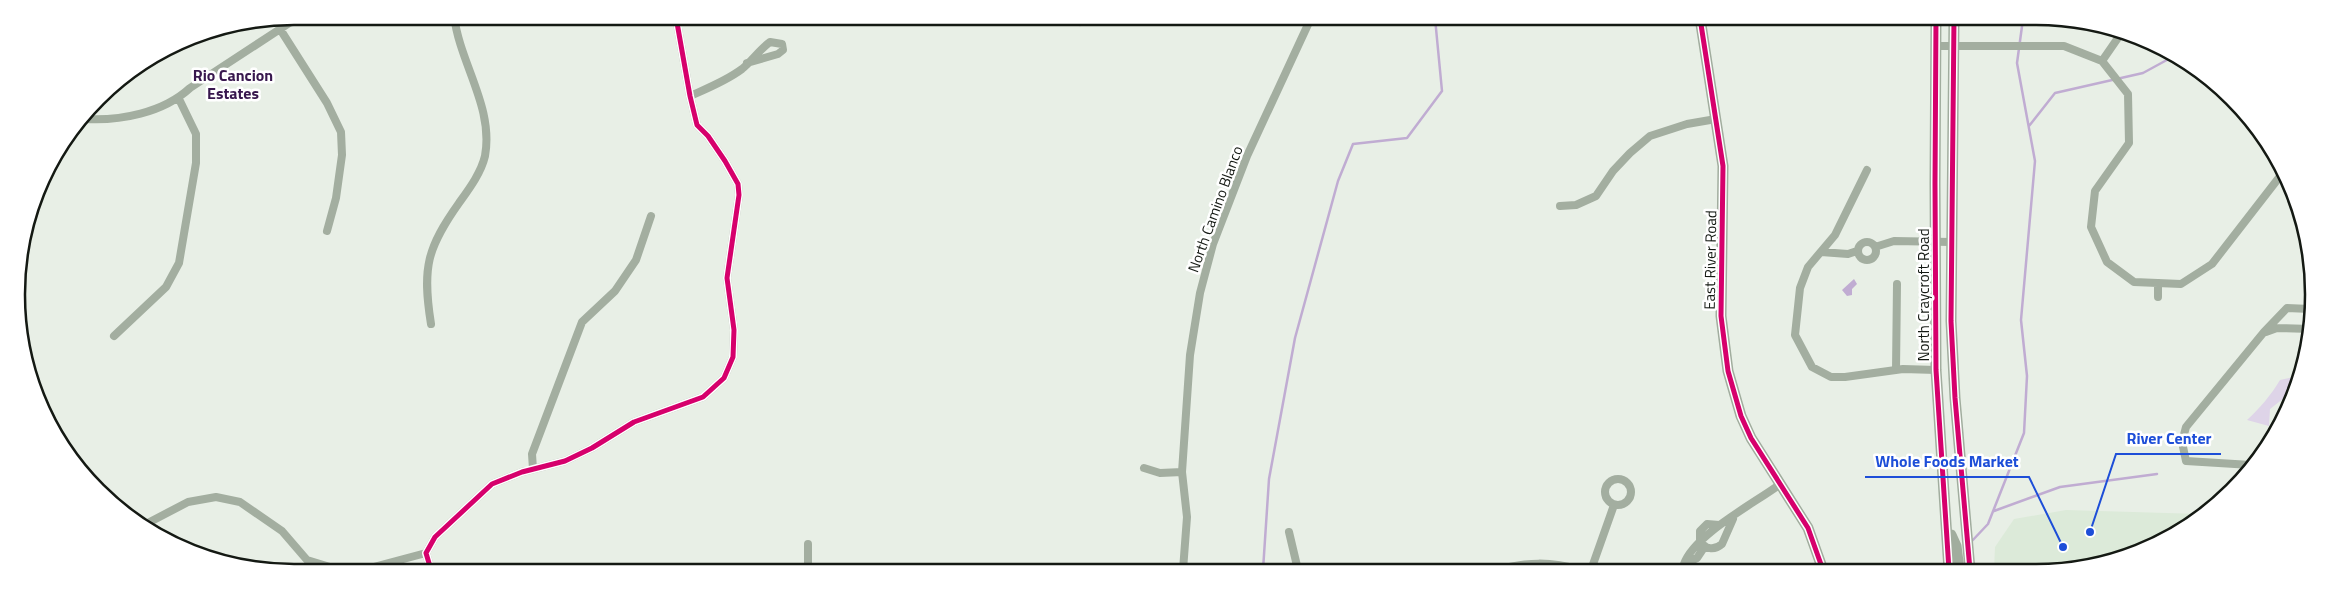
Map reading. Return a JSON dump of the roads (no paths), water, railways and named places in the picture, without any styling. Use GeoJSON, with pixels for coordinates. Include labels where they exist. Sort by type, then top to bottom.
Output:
{"type":"FeatureCollection","features":[{"type":"Feature","properties":{"kind":"main road","name":"East River Road"},"geometry":{"type":"LineString","coordinates":[[1701,25],[1723,166],[1721,316],[1728,371],[1741,416],[1762,458],[1808,528],[1822,564]]}},
{"type":"Feature","properties":{"kind":"main road","name":"North Craycroft Road"},"geometry":{"type":"LineString","coordinates":[[1936,25],[1936,370],[1947,526],[1952,550],[1950,564]]}},
{"type":"Feature","properties":{"kind":"main road","name":"North Craycroft Road"},"geometry":{"type":"LineString","coordinates":[[1954,25],[1951,242],[1952,321],[1970,564]]}},
{"type":"Feature","properties":{"kind":"main road"},"geometry":{"type":"LineString","coordinates":[[1940,432],[1947,435],[1951,443],[1954,471],[1964,494]]}},
{"type":"Feature","properties":{"kind":"main road"},"geometry":{"type":"LineString","coordinates":[[1952,550],[1957,564]]}},
{"type":"Feature","properties":{"kind":"street"},"geometry":{"type":"LineString","coordinates":[[431,324],[426,271],[432,249],[441,228],[474,183],[484,158],[487,135],[482,106],[458,42],[455,25]]}},
{"type":"Feature","properties":{"kind":"street"},"geometry":{"type":"LineString","coordinates":[[385,564],[426,553],[435,537],[492,484],[533,469],[566,460],[592,448],[634,422],[703,397],[724,378],[734,357],[734,330],[727,278],[739,194],[738,184],[708,136],[697,125],[677,25]]}},
{"type":"Feature","properties":{"kind":"street","name":"North Camino Blanco"},"geometry":{"type":"LineString","coordinates":[[1183,564],[1187,517],[1182,472],[1190,355],[1200,293],[1213,244],[1247,156],[1308,25]]}},
{"type":"Feature","properties":{"kind":"street"},"geometry":{"type":"LineString","coordinates":[[91,119],[136,115],[179,99],[190,88],[285,26]]}},
{"type":"Feature","properties":{"kind":"street"},"geometry":{"type":"LineString","coordinates":[[280,29],[328,106],[341,132],[342,155],[336,198],[327,231]]}},
{"type":"Feature","properties":{"kind":"street"},"geometry":{"type":"LineString","coordinates":[[2102,61],[2118,38]]}},
{"type":"Feature","properties":{"kind":"street"},"geometry":{"type":"LineString","coordinates":[[1936,46],[2064,46],[2102,61],[2128,94],[2129,143],[2095,191],[2091,227],[2107,262],[2134,282],[2181,284],[2212,264],[2278,178]]}},
{"type":"Feature","properties":{"kind":"street"},"geometry":{"type":"LineString","coordinates":[[690,96],[725,81],[747,63]]}},
{"type":"Feature","properties":{"kind":"street"},"geometry":{"type":"LineString","coordinates":[[114,336],[166,287],[178,263],[196,162],[196,134],[179,99]]}},
{"type":"Feature","properties":{"kind":"street"},"geometry":{"type":"LineString","coordinates":[[1560,206],[1576,205],[1596,196],[1613,171],[1630,152],[1650,136],[1687,124],[1716,119]]}},
{"type":"Feature","properties":{"kind":"street"},"geometry":{"type":"LineString","coordinates":[[1867,170],[1835,235],[1808,267],[1800,288],[1796,311],[1795,335],[1812,367],[1831,377],[1896,370],[1936,370]]}},
{"type":"Feature","properties":{"kind":"street"},"geometry":{"type":"LineString","coordinates":[[533,469],[532,454],[582,322],[615,291],[636,260],[651,216]]}},
{"type":"Feature","properties":{"kind":"street"},"geometry":{"type":"LineString","coordinates":[[1875,247],[1894,241],[1951,242]]}},
{"type":"Feature","properties":{"kind":"street"},"geometry":{"type":"LineString","coordinates":[[1866,242],[1872,243],[1876,254],[1869,260],[1860,258],[1857,251],[1860,244],[1866,242]]}},
{"type":"Feature","properties":{"kind":"street"},"geometry":{"type":"LineString","coordinates":[[1821,252],[1848,254],[1857,251]]}},
{"type":"Feature","properties":{"kind":"street"},"geometry":{"type":"LineString","coordinates":[[1896,370],[1897,284]]}},
{"type":"Feature","properties":{"kind":"street"},"geometry":{"type":"LineString","coordinates":[[2158,284],[2158,297]]}},
{"type":"Feature","properties":{"kind":"street"},"geometry":{"type":"LineString","coordinates":[[2244,465],[2186,461],[2182,442],[2186,426],[2264,332],[2287,308],[2304,308]]}},
{"type":"Feature","properties":{"kind":"street"},"geometry":{"type":"LineString","coordinates":[[2264,332],[2277,328],[2303,329]]}},
{"type":"Feature","properties":{"kind":"street"},"geometry":{"type":"LineString","coordinates":[[1144,468],[1160,473],[1182,472]]}},
{"type":"Feature","properties":{"kind":"street"},"geometry":{"type":"LineString","coordinates":[[1688,564],[1697,558],[1702,544],[1700,531],[1704,526],[1711,523],[1719,525],[1734,517],[1779,486]]}},
{"type":"Feature","properties":{"kind":"street"},"geometry":{"type":"LineString","coordinates":[[150,522],[188,502],[216,497],[240,502],[282,531],[308,560],[321,564]]}},
{"type":"Feature","properties":{"kind":"street"},"geometry":{"type":"LineString","coordinates":[[1593,564],[1614,504]]}},
{"type":"Feature","properties":{"kind":"street"},"geometry":{"type":"LineString","coordinates":[[1702,544],[1712,549],[1722,545],[1734,517]]}},
{"type":"Feature","properties":{"kind":"street"},"geometry":{"type":"LineString","coordinates":[[1289,532],[1297,564]]}},
{"type":"Feature","properties":{"kind":"street"},"geometry":{"type":"LineString","coordinates":[[808,544],[808,564]]}},
{"type":"Feature","properties":{"kind":"street"},"geometry":{"type":"LineString","coordinates":[[426,553],[429,564]]}},
{"type":"Feature","properties":{"kind":"street"},"geometry":{"type":"LineString","coordinates":[[1524,564],[1533,562],[1555,564]]}},
{"type":"Feature","properties":{"kind":"waterway"},"geometry":{"type":"LineString","coordinates":[[1263,564],[1269,479],[1295,338],[1338,181],[1353,144],[1407,138],[1442,91],[1436,25]]}},
{"type":"Feature","properties":{"kind":"waterway"},"geometry":{"type":"LineString","coordinates":[[1971,542],[1988,524],[2024,433],[2027,376],[2021,320],[2035,161],[2017,63],[2022,25]]}},
{"type":"Feature","properties":{"kind":"waterway"},"geometry":{"type":"LineString","coordinates":[[2029,126],[2055,93],[2143,73],[2167,60]]}},
{"type":"Feature","properties":{"kind":"waterway"},"geometry":{"type":"LineString","coordinates":[[1994,511],[2060,487],[2157,474]]}},
{"type":"Feature","properties":{"kind":"place","name":"River Center"},"geometry":{"type":"Point","coordinates":[2090,532]}},
{"type":"Feature","properties":{"kind":"place","name":"Whole Foods Market"},"geometry":{"type":"Point","coordinates":[2063,547]}},
{"type":"Feature","properties":{"kind":"district","name":"Rio Cancion Estates"},"geometry":{"type":"Point","coordinates":[233,84]}}]}
